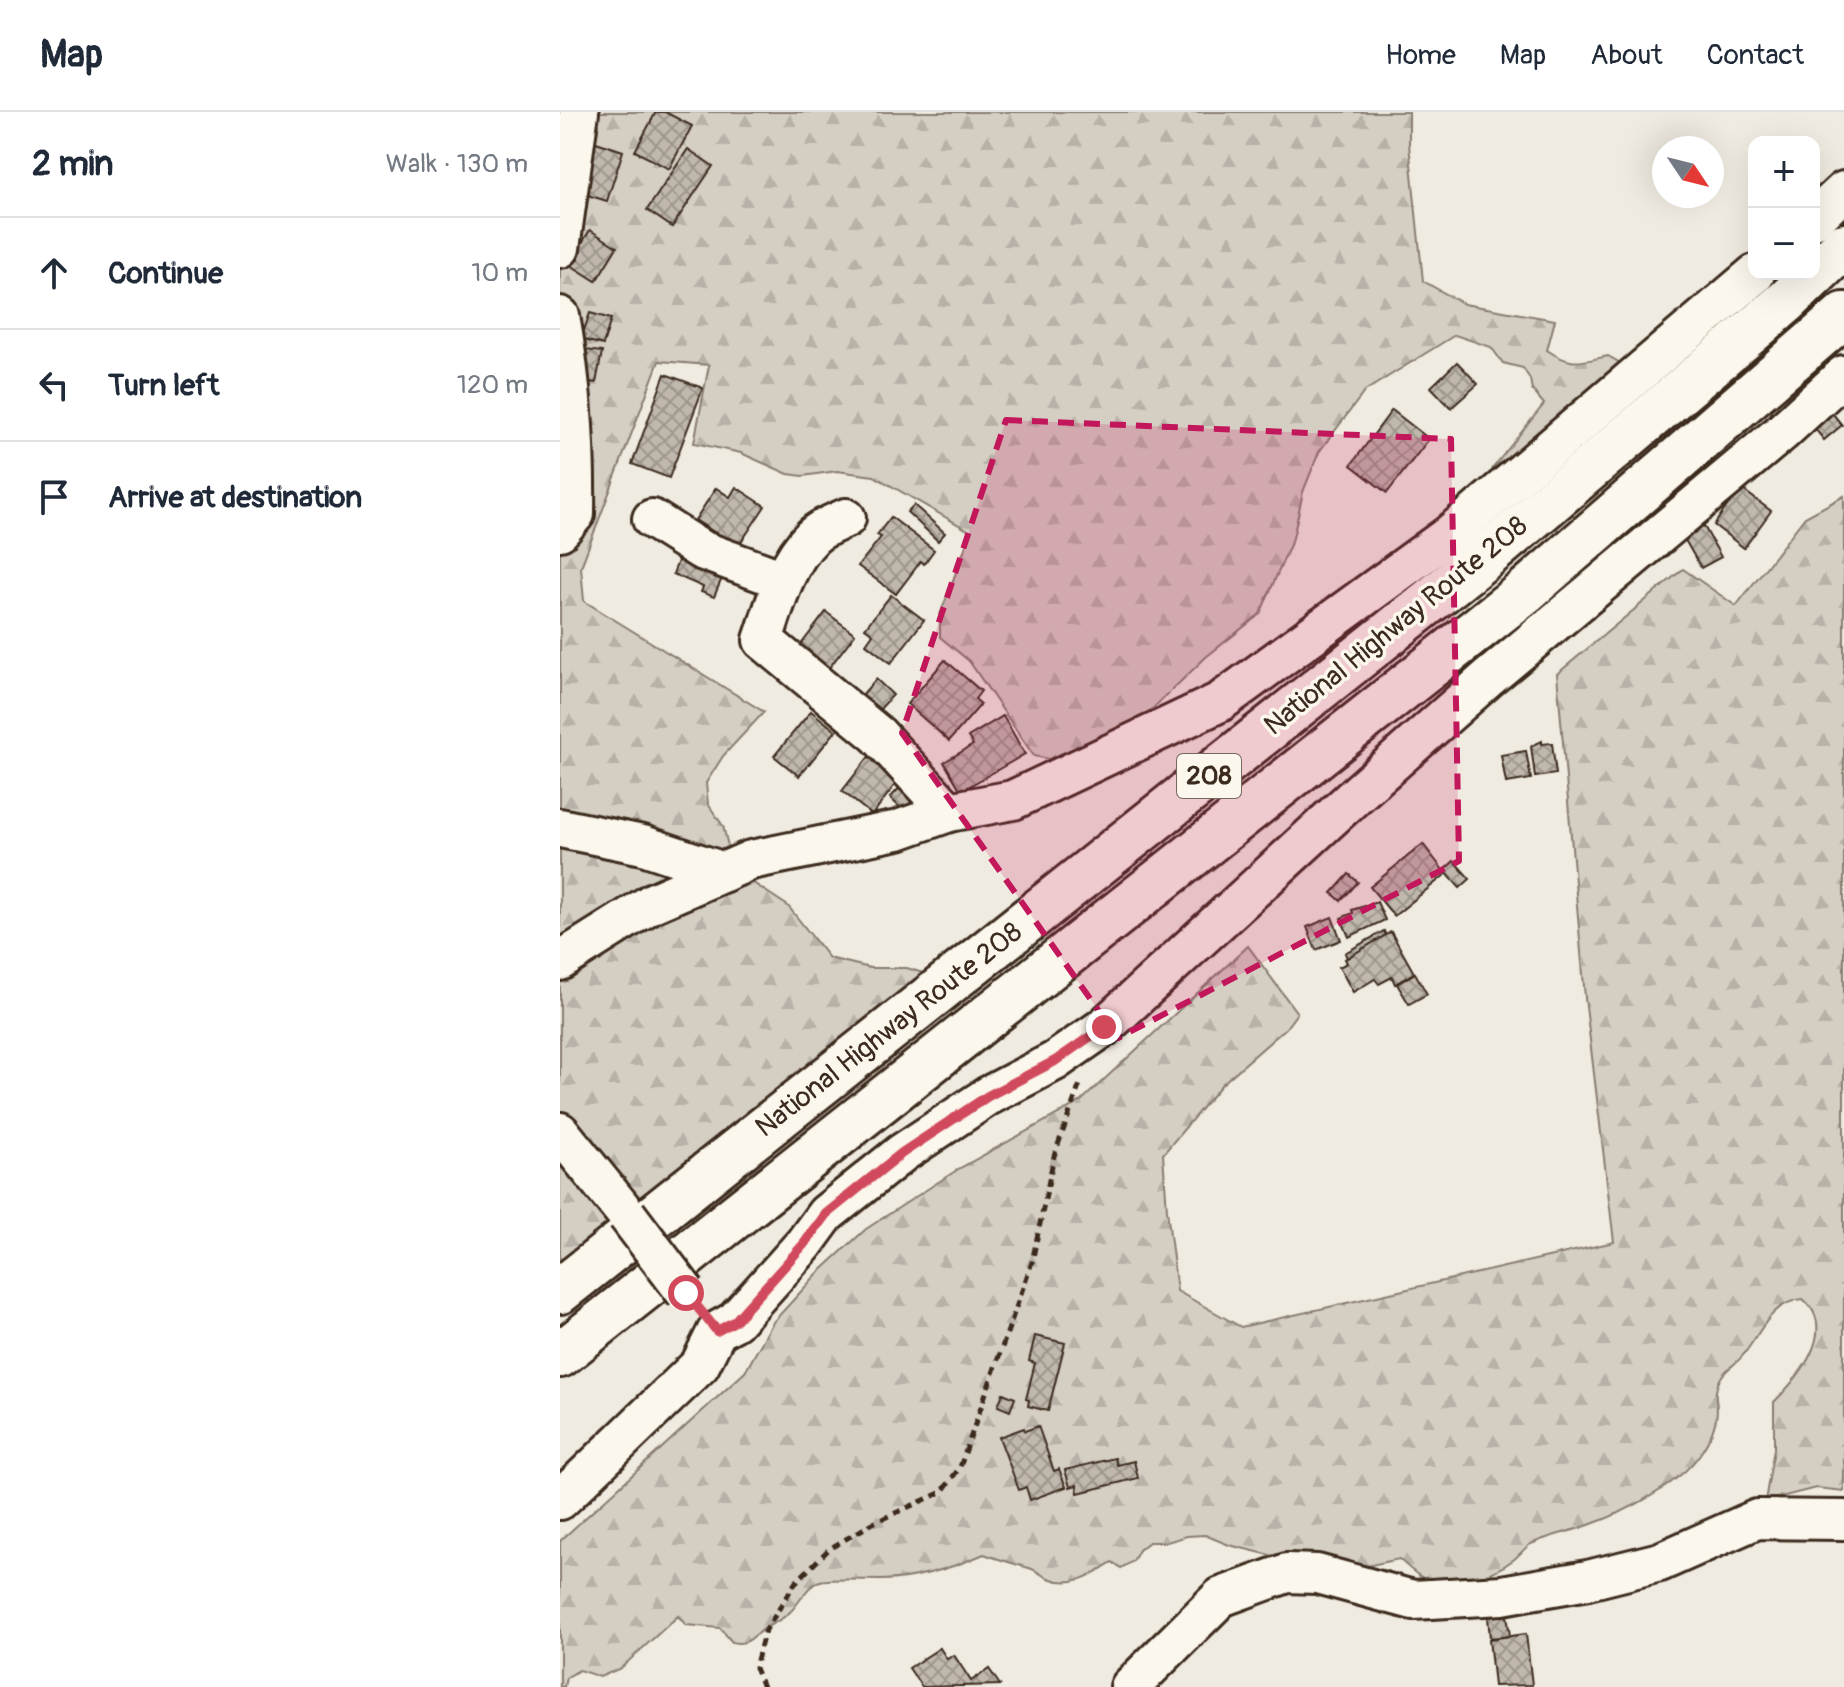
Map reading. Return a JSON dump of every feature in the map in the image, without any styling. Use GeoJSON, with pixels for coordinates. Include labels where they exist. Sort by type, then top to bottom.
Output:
{"type":"FeatureCollection","features":[{"type":"Feature","properties":{"kind":"highway","name":"National Highway Route 208"},"geometry":{"type":"LineString","coordinates":[[560,1291],[1494,550],[1787,301],[1844,246]]}},
{"type":"Feature","properties":{"kind":"highway","name":"National Highway Route 208"},"geometry":{"type":"LineString","coordinates":[[560,1355],[1527,590],[1844,315]]}},
{"type":"Feature","properties":{"kind":"street"},"geometry":{"type":"LineString","coordinates":[[560,248],[579,112]]}},
{"type":"Feature","properties":{"kind":"street"},"geometry":{"type":"LineString","coordinates":[[1820,213],[1844,191]]}},
{"type":"Feature","properties":{"kind":"street"},"geometry":{"type":"LineString","coordinates":[[560,961],[652,903],[751,860],[898,830],[949,812],[1013,800],[1220,702],[1449,535],[1748,280]]}},
{"type":"Feature","properties":{"kind":"street"},"geometry":{"type":"LineString","coordinates":[[560,316],[569,367],[576,444],[575,514],[560,531]]}},
{"type":"Feature","properties":{"kind":"street"},"geometry":{"type":"LineString","coordinates":[[560,1500],[700,1365],[717,1331],[735,1321],[804,1244],[826,1214],[902,1153],[988,1096],[1055,1061],[1099,1030],[1474,691],[1781,433],[1844,375]]}},
{"type":"Feature","properties":{"kind":"street"},"geometry":{"type":"LineString","coordinates":[[846,518],[813,535],[783,580],[763,640],[878,735],[949,812]]}},
{"type":"Feature","properties":{"kind":"street"},"geometry":{"type":"LineString","coordinates":[[652,519],[701,550],[783,580]]}},
{"type":"Feature","properties":{"kind":"street"},"geometry":{"type":"LineString","coordinates":[[560,828],[643,845],[724,872]]}},
{"type":"Feature","properties":{"kind":"street"},"geometry":{"type":"LineString","coordinates":[[560,1132],[717,1331]]}},
{"type":"Feature","properties":{"kind":"street"},"geometry":{"type":"LineString","coordinates":[[1130,1687],[1221,1597],[1287,1573],[1317,1574],[1413,1600],[1502,1595],[1588,1580],[1660,1562],[1757,1519],[1844,1520]]}},
{"type":"Feature","properties":{"kind":"path"},"geometry":{"type":"LineString","coordinates":[[763,1687],[755,1668],[764,1633],[795,1583],[829,1549],[873,1523],[942,1492],[960,1467],[1032,1262],[1054,1156],[1099,1030]]}},
{"type":"Feature","properties":{"kind":"highlighted area"},"geometry":{"type":"Polygon","coordinates":[[[1006,420],[1451,439],[1459,861],[1118,1038],[902,733],[1006,420]]]}},
{"type":"Feature","properties":{"kind":"green space"},"geometry":{"type":"Polygon","coordinates":[[[560,112],[1409,112],[1409,144],[1423,281],[1464,304],[1555,320],[1547,350],[1563,359],[1583,361],[1608,356],[1631,369],[1528,449],[1513,454],[1492,469],[1544,404],[1532,390],[1523,368],[1503,363],[1491,347],[1455,335],[1365,391],[1319,452],[1303,492],[1293,538],[1260,614],[1206,657],[1141,720],[1049,759],[1034,756],[969,661],[940,637],[940,615],[971,532],[874,476],[837,471],[803,476],[788,474],[741,453],[694,443],[709,365],[659,361],[581,567],[584,601],[764,712],[723,756],[706,783],[708,804],[723,826],[728,846],[720,861],[788,906],[829,958],[870,968],[907,968],[932,976],[560,1270],[560,112]]]}},
{"type":"Feature","properties":{"kind":"green space"},"geometry":{"type":"Polygon","coordinates":[[[1844,496],[1844,1491],[1816,1488],[1765,1501],[1774,1449],[1774,1402],[1804,1367],[1816,1339],[1817,1325],[1813,1311],[1803,1299],[1792,1301],[1775,1312],[1740,1359],[1724,1373],[1716,1391],[1717,1415],[1712,1433],[1700,1454],[1679,1476],[1634,1505],[1603,1520],[1531,1544],[1506,1565],[1468,1582],[1434,1584],[1399,1559],[1362,1567],[1290,1560],[1229,1545],[1205,1535],[1149,1542],[1139,1550],[1133,1561],[1121,1568],[1112,1562],[1090,1575],[1066,1582],[984,1554],[922,1575],[882,1580],[820,1581],[787,1615],[743,1643],[732,1642],[720,1628],[686,1625],[678,1616],[621,1668],[600,1677],[579,1670],[566,1678],[564,1687],[560,1687],[560,1541],[745,1372],[773,1322],[817,1274],[866,1229],[960,1168],[1080,1102],[1248,946],[1297,1013],[1286,1028],[1222,1084],[1163,1154],[1177,1291],[1241,1327],[1614,1242],[1585,998],[1557,674],[1683,569],[1736,606],[1805,517],[1844,496]]]}},
{"type":"Feature","properties":{"kind":"building"},"geometry":{"type":"Polygon","coordinates":[[[656,112],[665,112],[692,126],[669,169],[635,151],[656,112]]]}},
{"type":"Feature","properties":{"kind":"building"},"geometry":{"type":"Polygon","coordinates":[[[587,139],[623,151],[607,201],[571,190],[587,139]]]}},
{"type":"Feature","properties":{"kind":"building"},"geometry":{"type":"Polygon","coordinates":[[[688,149],[713,166],[672,227],[647,210],[688,149]]]}},
{"type":"Feature","properties":{"kind":"building"},"geometry":{"type":"Polygon","coordinates":[[[590,230],[617,247],[596,281],[569,264],[590,230]]]}},
{"type":"Feature","properties":{"kind":"building"},"geometry":{"type":"Polygon","coordinates":[[[590,313],[611,319],[603,345],[581,339],[590,313]]]}},
{"type":"Feature","properties":{"kind":"building"},"geometry":{"type":"Polygon","coordinates":[[[578,349],[602,352],[596,383],[573,379],[578,349]]]}},
{"type":"Feature","properties":{"kind":"building"},"geometry":{"type":"Polygon","coordinates":[[[1457,362],[1478,384],[1451,408],[1431,387],[1457,362]]]}},
{"type":"Feature","properties":{"kind":"building"},"geometry":{"type":"Polygon","coordinates":[[[665,374],[703,388],[669,478],[632,464],[665,374]]]}},
{"type":"Feature","properties":{"kind":"building"},"geometry":{"type":"Polygon","coordinates":[[[1829,409],[1842,425],[1824,440],[1811,424],[1829,409]]]}},
{"type":"Feature","properties":{"kind":"building"},"geometry":{"type":"Polygon","coordinates":[[[1392,410],[1429,439],[1387,493],[1351,465],[1392,410]]]}},
{"type":"Feature","properties":{"kind":"building"},"geometry":{"type":"Polygon","coordinates":[[[736,487],[765,506],[738,547],[695,520],[716,488],[730,497],[736,487]]]}},
{"type":"Feature","properties":{"kind":"building"},"geometry":{"type":"Polygon","coordinates":[[[1742,489],[1771,511],[1744,548],[1714,525],[1738,490],[1742,489]]]}},
{"type":"Feature","properties":{"kind":"building"},"geometry":{"type":"Polygon","coordinates":[[[914,505],[945,533],[938,541],[907,512],[914,505]]]}},
{"type":"Feature","properties":{"kind":"building"},"geometry":{"type":"Polygon","coordinates":[[[891,517],[934,550],[924,564],[921,561],[896,594],[858,566],[881,537],[877,535],[891,517]]]}},
{"type":"Feature","properties":{"kind":"building"},"geometry":{"type":"Polygon","coordinates":[[[1701,521],[1721,557],[1701,568],[1681,533],[1701,521]]]}},
{"type":"Feature","properties":{"kind":"building"},"geometry":{"type":"Polygon","coordinates":[[[681,553],[725,571],[714,597],[701,592],[703,587],[673,574],[681,553]]]}},
{"type":"Feature","properties":{"kind":"building"},"geometry":{"type":"Polygon","coordinates":[[[891,595],[924,620],[891,663],[866,644],[873,634],[865,628],[891,595]]]}},
{"type":"Feature","properties":{"kind":"building"},"geometry":{"type":"Polygon","coordinates":[[[826,612],[855,634],[822,677],[793,655],[826,612]]]}},
{"type":"Feature","properties":{"kind":"building"},"geometry":{"type":"Polygon","coordinates":[[[945,660],[981,691],[975,699],[981,704],[949,741],[907,704],[945,660]]]}},
{"type":"Feature","properties":{"kind":"building"},"geometry":{"type":"Polygon","coordinates":[[[876,679],[893,695],[878,711],[862,695],[876,679]]]}},
{"type":"Feature","properties":{"kind":"building"},"geometry":{"type":"Polygon","coordinates":[[[811,711],[836,731],[799,776],[774,756],[811,711]]]}},
{"type":"Feature","properties":{"kind":"building"},"geometry":{"type":"Polygon","coordinates":[[[1003,716],[1025,754],[961,791],[944,762],[973,745],[968,737],[1003,716]]]}},
{"type":"Feature","properties":{"kind":"building"},"geometry":{"type":"Polygon","coordinates":[[[1542,741],[1542,744],[1552,743],[1556,774],[1535,777],[1531,746],[1542,741]]]}},
{"type":"Feature","properties":{"kind":"building"},"geometry":{"type":"Polygon","coordinates":[[[1526,751],[1531,779],[1506,783],[1501,755],[1526,751]]]}},
{"type":"Feature","properties":{"kind":"building"},"geometry":{"type":"Polygon","coordinates":[[[871,754],[901,777],[872,815],[842,791],[871,754]]]}},
{"type":"Feature","properties":{"kind":"building"},"geometry":{"type":"Polygon","coordinates":[[[906,781],[922,796],[906,813],[890,798],[906,781]]]}},
{"type":"Feature","properties":{"kind":"building"},"geometry":{"type":"Polygon","coordinates":[[[1423,844],[1446,874],[1394,916],[1370,887],[1423,844]]]}},
{"type":"Feature","properties":{"kind":"building"},"geometry":{"type":"Polygon","coordinates":[[[1454,861],[1470,879],[1460,888],[1444,870],[1454,861]]]}},
{"type":"Feature","properties":{"kind":"building"},"geometry":{"type":"Polygon","coordinates":[[[1349,874],[1358,882],[1341,901],[1332,893],[1349,874]]]}},
{"type":"Feature","properties":{"kind":"building"},"geometry":{"type":"Polygon","coordinates":[[[1377,902],[1385,920],[1349,937],[1341,918],[1353,913],[1352,910],[1377,902]]]}},
{"type":"Feature","properties":{"kind":"building"},"geometry":{"type":"Polygon","coordinates":[[[1332,917],[1341,940],[1316,950],[1307,927],[1332,917]]]}},
{"type":"Feature","properties":{"kind":"building"},"geometry":{"type":"Polygon","coordinates":[[[1384,931],[1386,936],[1347,958],[1345,953],[1384,931]]]}},
{"type":"Feature","properties":{"kind":"building"},"geometry":{"type":"Polygon","coordinates":[[[1391,932],[1414,973],[1395,984],[1392,977],[1379,984],[1375,979],[1353,992],[1339,967],[1347,963],[1345,959],[1391,932]]]}},
{"type":"Feature","properties":{"kind":"building"},"geometry":{"type":"Polygon","coordinates":[[[1415,973],[1427,994],[1409,1004],[1397,984],[1415,973]]]}},
{"type":"Feature","properties":{"kind":"building"},"geometry":{"type":"Polygon","coordinates":[[[1035,1336],[1065,1343],[1048,1411],[1028,1406],[1029,1400],[1026,1399],[1035,1363],[1029,1361],[1035,1336]]]}},
{"type":"Feature","properties":{"kind":"building"},"geometry":{"type":"Polygon","coordinates":[[[1003,1393],[1015,1398],[1010,1411],[998,1406],[1003,1393]]]}},
{"type":"Feature","properties":{"kind":"building"},"geometry":{"type":"Polygon","coordinates":[[[1038,1426],[1054,1471],[1059,1469],[1066,1487],[1030,1500],[1026,1487],[1019,1490],[999,1437],[1038,1426]]]}},
{"type":"Feature","properties":{"kind":"building"},"geometry":{"type":"Polygon","coordinates":[[[1115,1458],[1117,1465],[1134,1461],[1138,1478],[1078,1493],[1077,1485],[1070,1487],[1065,1470],[1115,1458]]]}},
{"type":"Feature","properties":{"kind":"building"},"geometry":{"type":"Polygon","coordinates":[[[1507,1615],[1510,1636],[1490,1638],[1488,1617],[1507,1615]]]}},
{"type":"Feature","properties":{"kind":"building"},"geometry":{"type":"Polygon","coordinates":[[[1526,1634],[1532,1685],[1494,1686],[1489,1639],[1526,1634]]]}},
{"type":"Feature","properties":{"kind":"building"},"geometry":{"type":"Polygon","coordinates":[[[940,1648],[947,1659],[954,1655],[971,1681],[989,1669],[1000,1685],[922,1687],[909,1668],[940,1648]]]}},
{"type":"Feature","properties":{"kind":"route"},"geometry":{"type":"LineString","coordinates":[[686,1293],[717,1331],[735,1321],[804,1244],[826,1214],[902,1153],[988,1096],[1055,1061],[1104,1027]]}}]}
